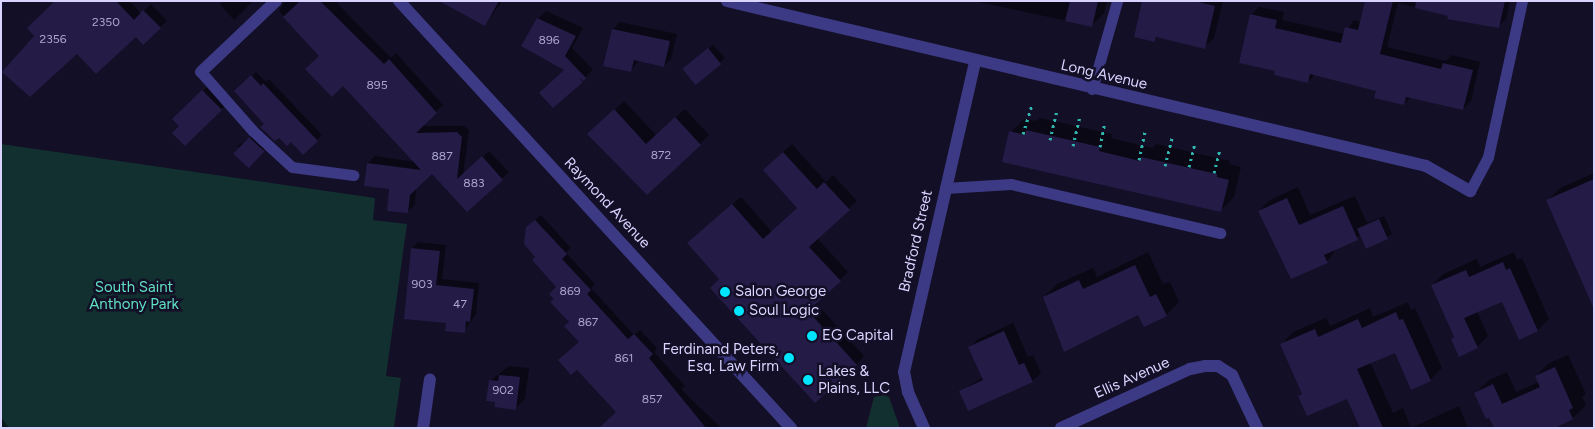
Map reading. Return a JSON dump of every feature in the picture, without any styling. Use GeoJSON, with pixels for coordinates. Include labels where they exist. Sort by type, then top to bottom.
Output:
{"type":"FeatureCollection","features":[{"type":"Feature","properties":{"kind":"street"},"geometry":{"type":"LineString","coordinates":[[201,72],[276,1]]}},
{"type":"Feature","properties":{"kind":"street","name":"Raymond Avenue"},"geometry":{"type":"LineString","coordinates":[[399,1],[791,428]]}},
{"type":"Feature","properties":{"kind":"street","name":"Long Avenue"},"geometry":{"type":"LineString","coordinates":[[727,1],[1092,89],[1426,166],[1470,191]]}},
{"type":"Feature","properties":{"kind":"street","name":"Bradford Street"},"geometry":{"type":"LineString","coordinates":[[924,428],[908,392],[904,372],[975,61]]}},
{"type":"Feature","properties":{"kind":"street","name":"Ellis Avenue"},"geometry":{"type":"LineString","coordinates":[[1061,428],[1190,369],[1218,366],[1238,383],[1257,428]]}},
{"type":"Feature","properties":{"kind":"street"},"geometry":{"type":"LineString","coordinates":[[423,428],[430,379]]}},
{"type":"Feature","properties":{"kind":"lane"},"geometry":{"type":"LineString","coordinates":[[1092,89],[1117,1]]}},
{"type":"Feature","properties":{"kind":"lane"},"geometry":{"type":"LineString","coordinates":[[1470,191],[1491,147],[1522,1]]}},
{"type":"Feature","properties":{"kind":"lane"},"geometry":{"type":"LineString","coordinates":[[201,72],[252,131],[292,167],[353,175]]}},
{"type":"Feature","properties":{"kind":"lane"},"geometry":{"type":"LineString","coordinates":[[945,188],[1011,184],[1220,233]]}},
{"type":"Feature","properties":{"kind":"path"},"geometry":{"type":"LineString","coordinates":[[1023,134],[1032,104]]}},
{"type":"Feature","properties":{"kind":"path"},"geometry":{"type":"LineString","coordinates":[[1050,140],[1057,110]]}},
{"type":"Feature","properties":{"kind":"path"},"geometry":{"type":"LineString","coordinates":[[1073,146],[1080,116]]}},
{"type":"Feature","properties":{"kind":"path"},"geometry":{"type":"LineString","coordinates":[[1100,147],[1105,121]]}},
{"type":"Feature","properties":{"kind":"path"},"geometry":{"type":"LineString","coordinates":[[1139,160],[1146,131]]}},
{"type":"Feature","properties":{"kind":"path"},"geometry":{"type":"LineString","coordinates":[[1165,166],[1172,137]]}},
{"type":"Feature","properties":{"kind":"path"},"geometry":{"type":"LineString","coordinates":[[1189,167],[1195,143]]}},
{"type":"Feature","properties":{"kind":"path"},"geometry":{"type":"LineString","coordinates":[[1214,173],[1220,149]]}},
{"type":"Feature","properties":{"kind":"green space","name":"South Saint Anthony Park"},"geometry":{"type":"Polygon","coordinates":[[[1,144],[375,198],[373,220],[407,224],[386,376],[401,378],[394,428],[1,428],[1,144]]]}},
{"type":"Feature","properties":{"kind":"green space"},"geometry":{"type":"Polygon","coordinates":[[[884,395],[889,397],[900,428],[866,428],[874,397],[884,395]]]}},
{"type":"Feature","properties":{"kind":"building"},"geometry":{"type":"Polygon","coordinates":[[[55,1],[116,1],[134,20],[143,10],[161,28],[143,45],[136,37],[96,74],[77,54],[30,97],[2,72],[34,36],[27,28],[55,1]]]}},
{"type":"Feature","properties":{"kind":"building"},"geometry":{"type":"Polygon","coordinates":[[[300,1],[320,1],[384,64],[389,59],[437,113],[416,133],[457,132],[462,137],[457,179],[482,156],[503,180],[467,212],[432,174],[410,195],[408,213],[387,211],[389,189],[364,186],[367,163],[421,170],[343,86],[332,97],[305,69],[319,56],[283,17],[300,1]]]}},
{"type":"Feature","properties":{"kind":"building"},"geometry":{"type":"Polygon","coordinates":[[[439,1],[499,1],[485,26],[439,1]]]}},
{"type":"Feature","properties":{"kind":"building"},"geometry":{"type":"Polygon","coordinates":[[[1070,1],[1098,1],[1092,27],[1065,21],[1070,1]]]}},
{"type":"Feature","properties":{"kind":"building"},"geometry":{"type":"Polygon","coordinates":[[[1142,1],[1195,1],[1215,6],[1205,49],[1156,37],[1155,42],[1134,37],[1142,1]]]}},
{"type":"Feature","properties":{"kind":"building"},"geometry":{"type":"Polygon","coordinates":[[[1365,1],[1393,1],[1380,54],[1441,69],[1443,63],[1473,70],[1463,110],[1406,97],[1404,105],[1374,98],[1376,91],[1310,74],[1308,83],[1274,75],[1275,71],[1239,63],[1250,14],[1277,20],[1275,28],[1341,43],[1345,27],[1358,30],[1365,1]]]}},
{"type":"Feature","properties":{"kind":"building"},"geometry":{"type":"Polygon","coordinates":[[[1416,1],[1505,1],[1499,28],[1447,19],[1448,16],[1415,8],[1416,1]]]}},
{"type":"Feature","properties":{"kind":"building"},"geometry":{"type":"Polygon","coordinates":[[[537,18],[576,36],[565,56],[586,78],[584,81],[579,78],[583,82],[553,108],[539,93],[564,70],[521,46],[537,18]]]}},
{"type":"Feature","properties":{"kind":"building"},"geometry":{"type":"Polygon","coordinates":[[[612,29],[670,41],[664,67],[634,60],[631,72],[603,66],[612,29]]]}},
{"type":"Feature","properties":{"kind":"building"},"geometry":{"type":"Polygon","coordinates":[[[708,48],[721,64],[696,85],[682,69],[708,48]]]}},
{"type":"Feature","properties":{"kind":"building"},"geometry":{"type":"Polygon","coordinates":[[[251,75],[261,86],[263,83],[318,141],[303,155],[291,142],[287,146],[279,138],[275,141],[260,127],[264,124],[234,91],[251,75]]]}},
{"type":"Feature","properties":{"kind":"building"},"geometry":{"type":"Polygon","coordinates":[[[202,90],[222,110],[185,146],[172,133],[179,126],[172,119],[202,90]]]}},
{"type":"Feature","properties":{"kind":"building"},"geometry":{"type":"Polygon","coordinates":[[[614,109],[646,144],[675,117],[701,145],[647,195],[587,134],[614,109]]]}},
{"type":"Feature","properties":{"kind":"building"},"geometry":{"type":"Polygon","coordinates":[[[1026,130],[1100,147],[1099,151],[1140,161],[1141,157],[1217,174],[1217,177],[1229,180],[1221,212],[1002,162],[1009,131],[1025,135],[1026,130]]]}},
{"type":"Feature","properties":{"kind":"building"},"geometry":{"type":"Polygon","coordinates":[[[249,137],[264,151],[249,168],[233,154],[249,137]]]}},
{"type":"Feature","properties":{"kind":"building"},"geometry":{"type":"Polygon","coordinates":[[[783,152],[817,189],[824,182],[850,210],[809,247],[841,281],[808,311],[857,365],[815,403],[710,288],[719,279],[687,243],[732,204],[763,239],[797,208],[763,170],[783,152]]]}},
{"type":"Feature","properties":{"kind":"building"},"geometry":{"type":"Polygon","coordinates":[[[1594,179],[1594,309],[1546,200],[1594,179]]]}},
{"type":"Feature","properties":{"kind":"building"},"geometry":{"type":"Polygon","coordinates":[[[1287,198],[1299,225],[1343,206],[1358,240],[1324,255],[1328,263],[1291,279],[1258,211],[1287,198]]]}},
{"type":"Feature","properties":{"kind":"building"},"geometry":{"type":"Polygon","coordinates":[[[1379,219],[1388,239],[1366,249],[1357,229],[1379,219]]]}},
{"type":"Feature","properties":{"kind":"building"},"geometry":{"type":"Polygon","coordinates":[[[535,220],[567,254],[562,259],[591,290],[587,294],[628,339],[634,334],[653,354],[649,358],[706,428],[599,428],[616,412],[577,370],[571,375],[558,360],[579,342],[564,326],[569,322],[550,302],[554,299],[549,294],[556,287],[532,260],[535,257],[524,244],[526,227],[535,220]]]}},
{"type":"Feature","properties":{"kind":"building"},"geometry":{"type":"Polygon","coordinates":[[[411,248],[440,251],[436,285],[474,289],[470,322],[466,321],[465,333],[445,331],[446,323],[404,319],[411,248]]]}},
{"type":"Feature","properties":{"kind":"building"},"geometry":{"type":"Polygon","coordinates":[[[1503,262],[1506,270],[1510,268],[1538,331],[1519,340],[1502,302],[1464,318],[1478,348],[1459,357],[1451,339],[1454,337],[1431,285],[1466,270],[1469,277],[1503,262]]]}},
{"type":"Feature","properties":{"kind":"building"},"geometry":{"type":"Polygon","coordinates":[[[1135,265],[1150,297],[1156,294],[1167,316],[1144,327],[1138,315],[1064,352],[1043,297],[1079,280],[1083,289],[1135,265]]]}},
{"type":"Feature","properties":{"kind":"building"},"geometry":{"type":"Polygon","coordinates":[[[1396,312],[1399,320],[1403,319],[1431,381],[1411,390],[1395,353],[1357,369],[1383,428],[1360,428],[1347,399],[1307,416],[1298,396],[1302,394],[1280,344],[1315,329],[1318,337],[1358,319],[1362,328],[1396,312]]]}},
{"type":"Feature","properties":{"kind":"building"},"geometry":{"type":"Polygon","coordinates":[[[1004,331],[1019,365],[1024,363],[1033,382],[968,411],[959,391],[983,380],[968,347],[1004,331]]]}},
{"type":"Feature","properties":{"kind":"building"},"geometry":{"type":"Polygon","coordinates":[[[1555,367],[1573,408],[1569,410],[1573,419],[1555,428],[1494,428],[1489,418],[1486,419],[1474,393],[1493,384],[1502,404],[1540,387],[1535,376],[1555,367]]]}},
{"type":"Feature","properties":{"kind":"building"},"geometry":{"type":"Polygon","coordinates":[[[499,375],[520,377],[516,410],[495,407],[495,402],[486,401],[489,380],[498,381],[499,375]]]}},
{"type":"Feature","properties":{"kind":"place","name":"Salon George"},"geometry":{"type":"Point","coordinates":[725,292]}},
{"type":"Feature","properties":{"kind":"place","name":"Soul Logic"},"geometry":{"type":"Point","coordinates":[739,311]}},
{"type":"Feature","properties":{"kind":"place","name":"EG Capital"},"geometry":{"type":"Point","coordinates":[812,336]}},
{"type":"Feature","properties":{"kind":"place","name":"Ferdinand Peters, Esq. Law Firm"},"geometry":{"type":"Point","coordinates":[789,358]}},
{"type":"Feature","properties":{"kind":"place","name":"Lakes & Plains, LLC"},"geometry":{"type":"Point","coordinates":[808,380]}}]}
